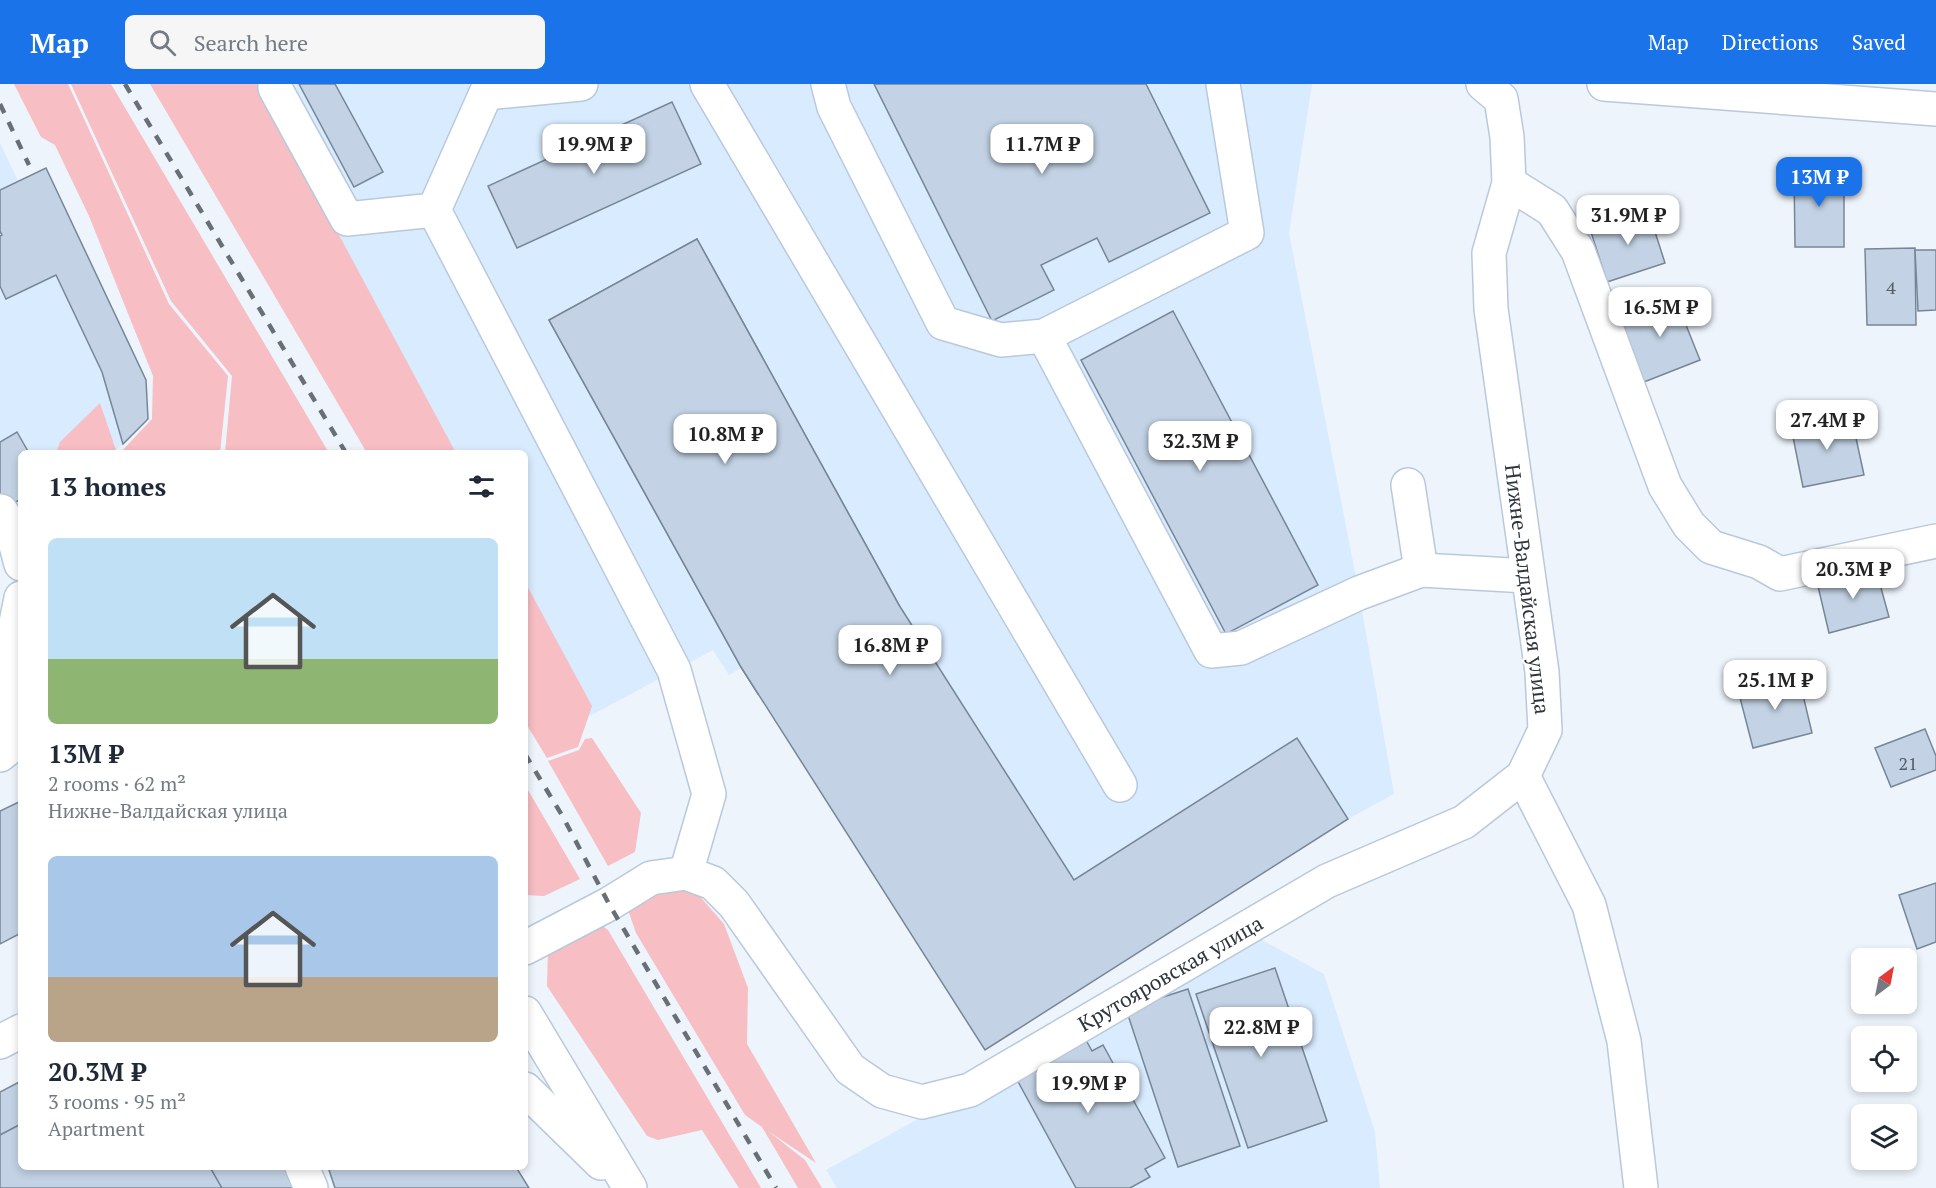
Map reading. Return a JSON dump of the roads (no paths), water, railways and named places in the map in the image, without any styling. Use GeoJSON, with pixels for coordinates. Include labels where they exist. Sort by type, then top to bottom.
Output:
{"type":"FeatureCollection","features":[{"type":"Feature","properties":{"kind":"street"},"geometry":{"type":"LineString","coordinates":[[275,84],[275,88],[347,219],[434,210]]}},
{"type":"Feature","properties":{"kind":"street"},"geometry":{"type":"LineString","coordinates":[[581,84],[481,88],[434,210],[674,670],[708,794],[686,873]]}},
{"type":"Feature","properties":{"kind":"street"},"geometry":{"type":"LineString","coordinates":[[707,84],[1120,784]]}},
{"type":"Feature","properties":{"kind":"street"},"geometry":{"type":"LineString","coordinates":[[828,84],[834,107],[943,323],[1001,340],[1044,336],[1247,232],[1223,84]]}},
{"type":"Feature","properties":{"kind":"street"},"geometry":{"type":"LineString","coordinates":[[1604,84],[1936,109]]}},
{"type":"Feature","properties":{"kind":"street","name":"Нижне-Валдайская улица"},"geometry":{"type":"LineString","coordinates":[[1500,89],[1507,137],[1509,183],[1489,253],[1491,309],[1542,672],[1545,730],[1523,776]]}},
{"type":"Feature","properties":{"kind":"street"},"geometry":{"type":"LineString","coordinates":[[1509,183],[1552,210],[1578,251],[1665,486],[1689,525],[1711,547],[1760,562],[1780,574],[1936,541]]}},
{"type":"Feature","properties":{"kind":"street"},"geometry":{"type":"LineString","coordinates":[[1044,336],[1211,651],[1240,648],[1359,593],[1421,570],[1528,576]]}},
{"type":"Feature","properties":{"kind":"street"},"geometry":{"type":"LineString","coordinates":[[1408,485],[1421,570]]}},
{"type":"Feature","properties":{"kind":"street"},"geometry":{"type":"LineString","coordinates":[[1,511],[11,528],[18,553]]}},
{"type":"Feature","properties":{"kind":"street"},"geometry":{"type":"LineString","coordinates":[[0,755],[11,746],[9,673],[18,617]]}},
{"type":"Feature","properties":{"kind":"street"},"geometry":{"type":"LineString","coordinates":[[1523,776],[1589,905],[1624,1041],[1641,1188]]}},
{"type":"Feature","properties":{"kind":"street","name":"Крутояровская улица"},"geometry":{"type":"LineString","coordinates":[[528,946],[609,904],[651,878],[686,873],[713,883],[734,904],[850,1069],[882,1091],[922,1102],[970,1090],[1327,880],[1464,822],[1523,776]]}},
{"type":"Feature","properties":{"kind":"street"},"geometry":{"type":"LineString","coordinates":[[528,1018],[628,1188]]}},
{"type":"Feature","properties":{"kind":"street"},"geometry":{"type":"LineString","coordinates":[[0,1042],[18,1033]]}},
{"type":"Feature","properties":{"kind":"street"},"geometry":{"type":"LineString","coordinates":[[528,1092],[628,1188]]}},
{"type":"Feature","properties":{"kind":"street"},"geometry":{"type":"LineString","coordinates":[[303,1170],[311,1188]]}},
{"type":"Feature","properties":{"kind":"railway"},"geometry":{"type":"LineString","coordinates":[[125,84],[344,450]]}},
{"type":"Feature","properties":{"kind":"railway"},"geometry":{"type":"LineString","coordinates":[[0,104],[29,165]]}},
{"type":"Feature","properties":{"kind":"railway"},"geometry":{"type":"LineString","coordinates":[[528,759],[563,817],[609,904],[776,1188]]}}]}
